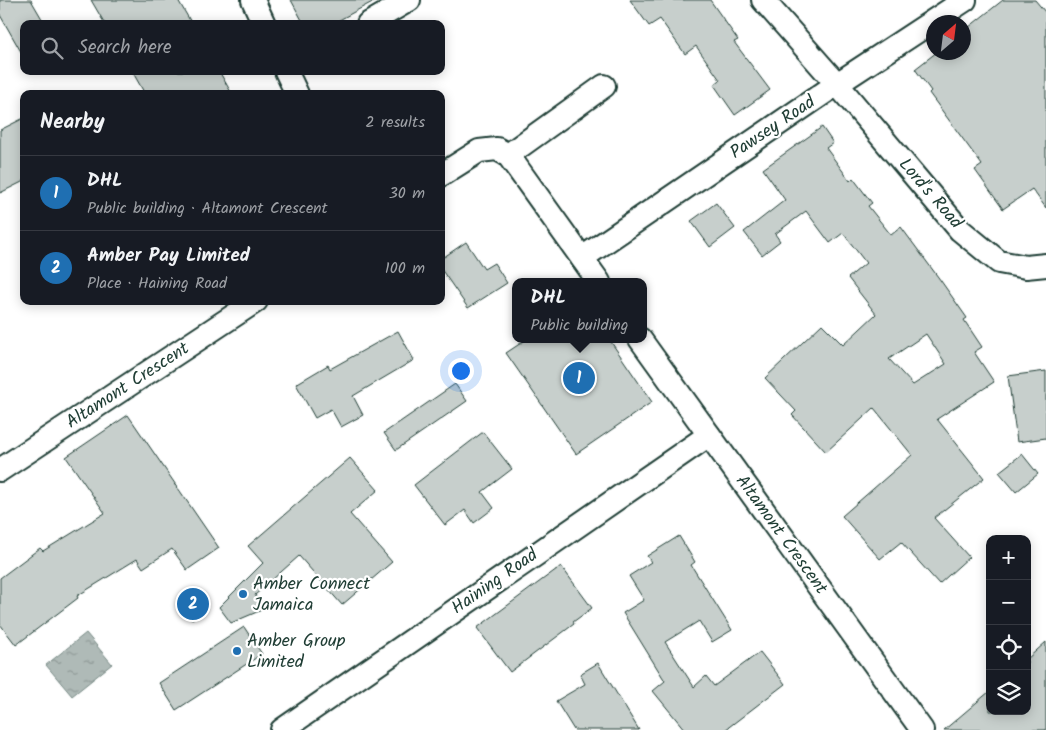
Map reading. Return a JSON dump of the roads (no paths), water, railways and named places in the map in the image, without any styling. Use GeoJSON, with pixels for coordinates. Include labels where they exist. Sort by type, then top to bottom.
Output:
{"type":"FeatureCollection","features":[{"type":"Feature","properties":{"kind":"street"},"geometry":{"type":"LineString","coordinates":[[253,0],[262,20]]}},
{"type":"Feature","properties":{"kind":"street"},"geometry":{"type":"LineString","coordinates":[[375,20],[408,0]]}},
{"type":"Feature","properties":{"kind":"street","name":"Lord's Road"},"geometry":{"type":"LineString","coordinates":[[763,0],[837,84],[960,230],[999,262],[1026,267],[1046,265]]}},
{"type":"Feature","properties":{"kind":"street","name":"Pawsey Road"},"geometry":{"type":"LineString","coordinates":[[582,258],[837,84],[965,0]]}},
{"type":"Feature","properties":{"kind":"street"},"geometry":{"type":"LineString","coordinates":[[288,75],[295,90]]}},
{"type":"Feature","properties":{"kind":"street"},"geometry":{"type":"LineString","coordinates":[[508,155],[604,86]]}},
{"type":"Feature","properties":{"kind":"street"},"geometry":{"type":"LineString","coordinates":[[445,172],[479,151],[497,150],[508,155],[596,278]]}},
{"type":"Feature","properties":{"kind":"street","name":"Altamont Crescent"},"geometry":{"type":"LineString","coordinates":[[0,470],[250,305]]}},
{"type":"Feature","properties":{"kind":"street","name":"Altamont Crescent"},"geometry":{"type":"LineString","coordinates":[[643,343],[922,730]]}},
{"type":"Feature","properties":{"kind":"street","name":"Haining Road"},"geometry":{"type":"LineString","coordinates":[[282,730],[709,434]]}},
{"type":"Feature","properties":{"kind":"water"},"geometry":{"type":"Polygon","coordinates":[[[86,633],[112,664],[72,696],[46,665],[86,633]]]}},
{"type":"Feature","properties":{"kind":"place","name":"DHL"},"geometry":{"type":"Point","coordinates":[579,378]}},
{"type":"Feature","properties":{"kind":"place","name":"Amber Connect Jamaica"},"geometry":{"type":"Point","coordinates":[243,594]}},
{"type":"Feature","properties":{"kind":"place","name":"Amber Pay Limited"},"geometry":{"type":"Point","coordinates":[193,604]}},
{"type":"Feature","properties":{"kind":"place","name":"Amber Group Limited"},"geometry":{"type":"Point","coordinates":[237,651]}}]}
